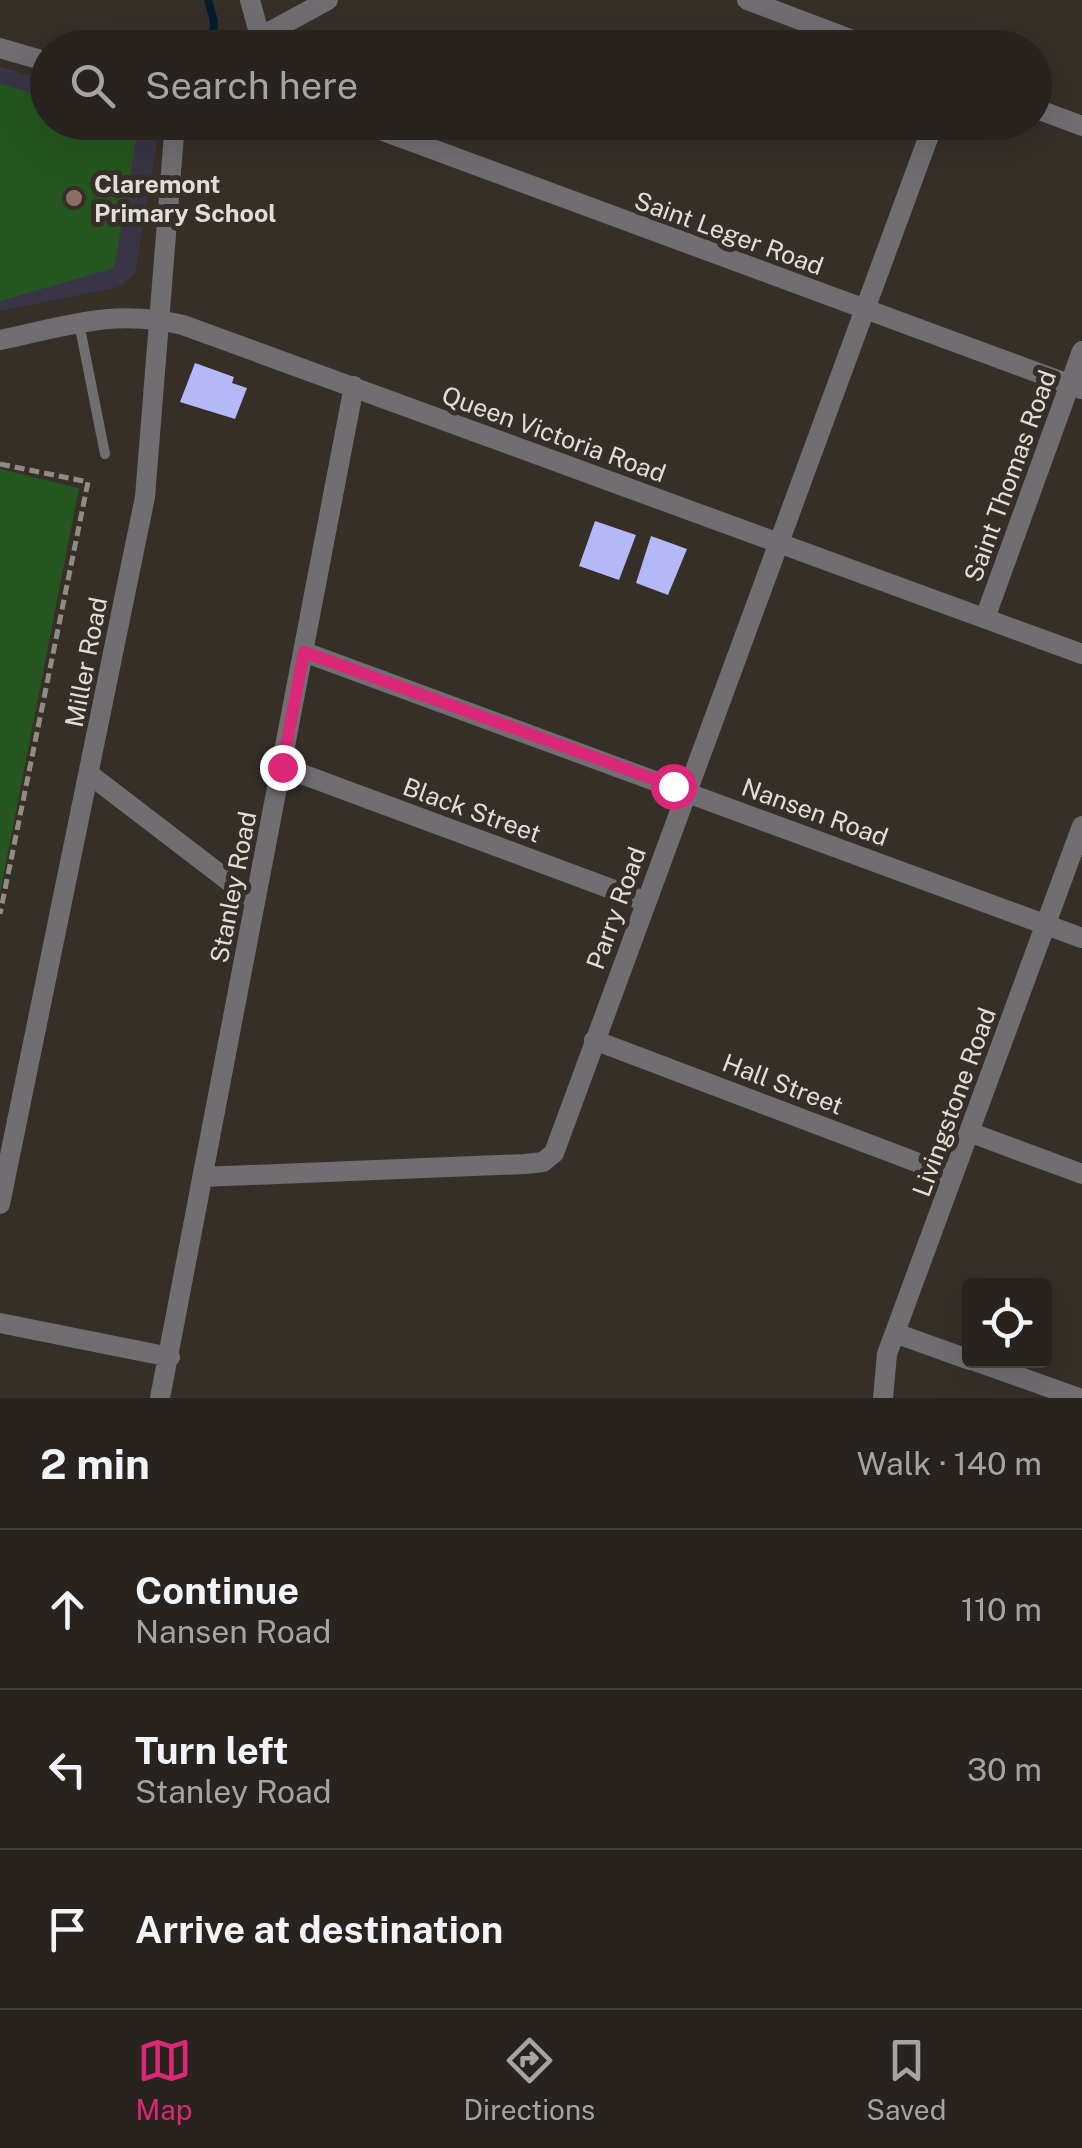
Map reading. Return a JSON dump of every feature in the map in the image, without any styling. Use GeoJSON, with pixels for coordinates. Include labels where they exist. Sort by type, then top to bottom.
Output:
{"type":"FeatureCollection","features":[{"type":"Feature","properties":{"kind":"street"},"geometry":{"type":"LineString","coordinates":[[250,0],[254,30]]}},
{"type":"Feature","properties":{"kind":"street"},"geometry":{"type":"LineString","coordinates":[[276,30],[328,0]]}},
{"type":"Feature","properties":{"kind":"street"},"geometry":{"type":"LineString","coordinates":[[755,1],[828,30]]}},
{"type":"Feature","properties":{"kind":"street"},"geometry":{"type":"LineString","coordinates":[[0,48],[30,57]]}},
{"type":"Feature","properties":{"kind":"street"},"geometry":{"type":"LineString","coordinates":[[1052,115],[1082,126]]}},
{"type":"Feature","properties":{"kind":"street","name":"Miller Road"},"geometry":{"type":"LineString","coordinates":[[0,1204],[145,497],[174,140]]}},
{"type":"Feature","properties":{"kind":"street","name":"Saint Leger Road"},"geometry":{"type":"LineString","coordinates":[[406,140],[1076,386]]}},
{"type":"Feature","properties":{"kind":"street","name":"Parry Road"},"geometry":{"type":"LineString","coordinates":[[202,1176],[542,1162],[561,1140],[644,901],[927,140]]}},
{"type":"Feature","properties":{"kind":"street","name":"Queen Victoria Road"},"geometry":{"type":"LineString","coordinates":[[0,340],[129,315],[160,319],[354,386],[1082,654]]}},
{"type":"Feature","properties":{"kind":"street","name":"Saint Thomas Road"},"geometry":{"type":"LineString","coordinates":[[986,618],[1076,386],[1082,351]]}},
{"type":"Feature","properties":{"kind":"street","name":"Stanley Road"},"geometry":{"type":"LineString","coordinates":[[160,1398],[354,386]]}},
{"type":"Feature","properties":{"kind":"street","name":"Nansen Road"},"geometry":{"type":"LineString","coordinates":[[304,652],[1082,938]]}},
{"type":"Feature","properties":{"kind":"street","name":"Black Street"},"geometry":{"type":"LineString","coordinates":[[282,767],[644,901]]}},
{"type":"Feature","properties":{"kind":"street"},"geometry":{"type":"LineString","coordinates":[[89,774],[255,901]]}},
{"type":"Feature","properties":{"kind":"street","name":"Livingstone Road"},"geometry":{"type":"LineString","coordinates":[[882,1398],[883,1375],[895,1333],[1082,826]]}},
{"type":"Feature","properties":{"kind":"street","name":"Hall Street"},"geometry":{"type":"LineString","coordinates":[[594,1040],[953,1176]]}},
{"type":"Feature","properties":{"kind":"street"},"geometry":{"type":"LineString","coordinates":[[970,1132],[1082,1174]]}},
{"type":"Feature","properties":{"kind":"street"},"geometry":{"type":"LineString","coordinates":[[0,1322],[170,1357]]}},
{"type":"Feature","properties":{"kind":"street"},"geometry":{"type":"LineString","coordinates":[[895,1333],[962,1357]]}},
{"type":"Feature","properties":{"kind":"street"},"geometry":{"type":"LineString","coordinates":[[994,1368],[1079,1398]]}},
{"type":"Feature","properties":{"kind":"lane"},"geometry":{"type":"LineString","coordinates":[[78,323],[105,454]]}},
{"type":"Feature","properties":{"kind":"path"},"geometry":{"type":"LineString","coordinates":[[0,464],[88,482],[0,914]]}},
{"type":"Feature","properties":{"kind":"shaded area","name":"Claremont Primary School"},"geometry":{"type":"Polygon","coordinates":[[[0,67],[30,75],[30,140],[157,140],[135,273],[119,287],[0,311],[0,67]]]}},
{"type":"Feature","properties":{"kind":"green space","name":"Claremont Primary School"},"geometry":{"type":"Polygon","coordinates":[[[0,84],[30,92],[30,140],[136,140],[114,268],[0,301],[0,84]]]}},
{"type":"Feature","properties":{"kind":"green space"},"geometry":{"type":"Polygon","coordinates":[[[0,469],[79,488],[0,893],[0,469]]]}},
{"type":"Feature","properties":{"kind":"building"},"geometry":{"type":"Polygon","coordinates":[[[195,363],[234,377],[232,383],[247,388],[235,419],[180,402],[195,363]]]}},
{"type":"Feature","properties":{"kind":"building"},"geometry":{"type":"Polygon","coordinates":[[[595,521],[636,535],[619,580],[579,566],[595,521]]]}},
{"type":"Feature","properties":{"kind":"building"},"geometry":{"type":"Polygon","coordinates":[[[651,536],[687,549],[668,595],[636,583],[651,536]]]}},
{"type":"Feature","properties":{"kind":"waterway"},"geometry":{"type":"LineString","coordinates":[[208,0],[213,30]]}},
{"type":"Feature","properties":{"kind":"place","name":"Claremont Primary School"},"geometry":{"type":"Point","coordinates":[74,198]}},
{"type":"Feature","properties":{"kind":"route"},"geometry":{"type":"LineString","coordinates":[[282,767],[304,652],[673,786]]}}]}
